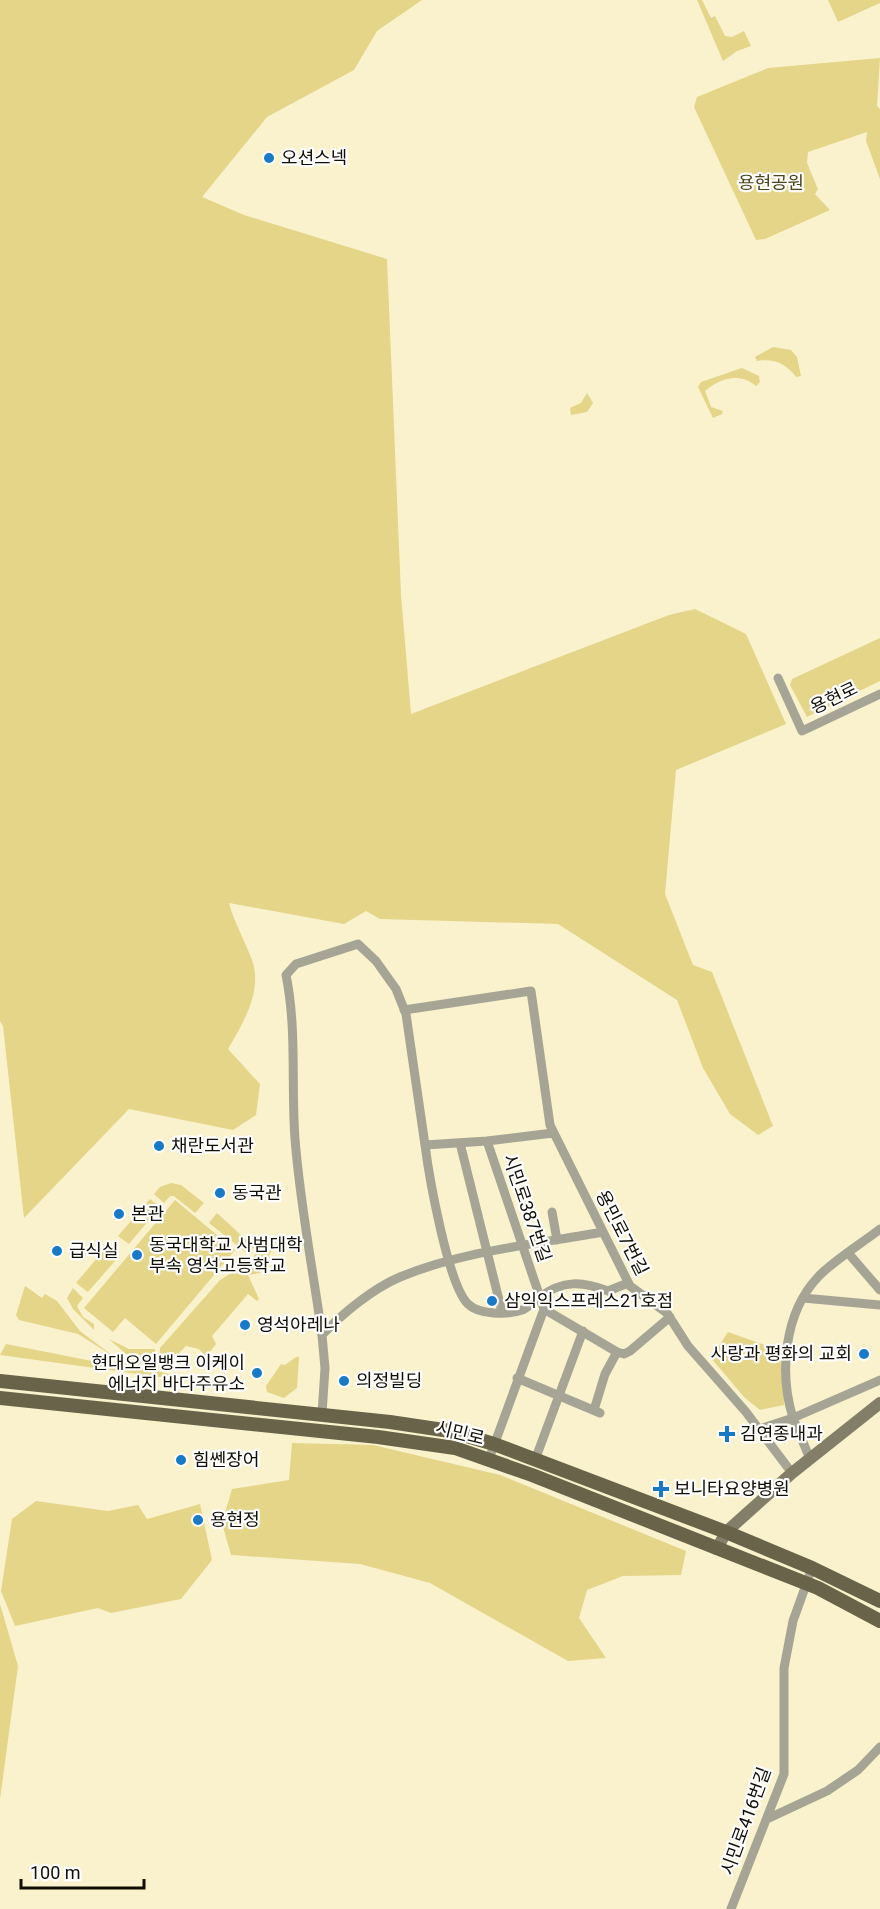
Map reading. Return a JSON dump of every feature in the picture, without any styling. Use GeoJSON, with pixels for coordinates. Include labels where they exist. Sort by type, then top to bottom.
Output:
{"type":"FeatureCollection","features":[{"type":"Feature","properties":{"kind":"main road","name":"시민로"},"geometry":{"type":"LineString","coordinates":[[0,1381],[419,1426],[494,1444],[726,1532],[812,1568],[880,1601]]}},
{"type":"Feature","properties":{"kind":"main road","name":"시민로"},"geometry":{"type":"LineString","coordinates":[[2,1402],[413,1441],[455,1448],[489,1459],[806,1584],[880,1621]]}},
{"type":"Feature","properties":{"kind":"street","name":"용현로"},"geometry":{"type":"LineString","coordinates":[[778,678],[802,731],[880,693]]}},
{"type":"Feature","properties":{"kind":"street"},"geometry":{"type":"LineString","coordinates":[[322,1414],[325,1368],[295,1143],[291,1083],[294,1058],[291,1000],[286,975],[296,964],[358,944],[376,961],[396,989],[404,1010],[429,1180],[450,1262],[460,1293],[469,1305],[480,1310],[502,1312],[524,1310],[540,1297],[566,1282],[584,1283],[609,1291],[628,1283]]}},
{"type":"Feature","properties":{"kind":"street","name":"용민로7번길"},"geometry":{"type":"LineString","coordinates":[[404,1010],[531,992],[553,1133],[628,1283],[635,1292],[656,1302],[670,1317],[699,1360],[760,1429],[792,1473]]}},
{"type":"Feature","properties":{"kind":"street"},"geometry":{"type":"LineString","coordinates":[[487,1141],[553,1133]]}},
{"type":"Feature","properties":{"kind":"street","name":"시민로387번길"},"geometry":{"type":"LineString","coordinates":[[425,1145],[487,1141],[544,1309]]}},
{"type":"Feature","properties":{"kind":"street"},"geometry":{"type":"LineString","coordinates":[[460,1143],[502,1312]]}},
{"type":"Feature","properties":{"kind":"street"},"geometry":{"type":"LineString","coordinates":[[552,1212],[556,1240]]}},
{"type":"Feature","properties":{"kind":"street"},"geometry":{"type":"LineString","coordinates":[[810,1459],[793,1418],[786,1391],[786,1361],[790,1332],[803,1298],[820,1275],[880,1229]]}},
{"type":"Feature","properties":{"kind":"street"},"geometry":{"type":"LineString","coordinates":[[321,1335],[388,1283],[411,1273],[488,1253],[603,1232]]}},
{"type":"Feature","properties":{"kind":"street"},"geometry":{"type":"LineString","coordinates":[[849,1254],[880,1290]]}},
{"type":"Feature","properties":{"kind":"street"},"geometry":{"type":"LineString","coordinates":[[803,1298],[880,1305]]}},
{"type":"Feature","properties":{"kind":"street"},"geometry":{"type":"LineString","coordinates":[[489,1459],[544,1309],[624,1354],[670,1317]]}},
{"type":"Feature","properties":{"kind":"street"},"geometry":{"type":"LineString","coordinates":[[535,1460],[583,1331]]}},
{"type":"Feature","properties":{"kind":"street"},"geometry":{"type":"LineString","coordinates":[[517,1378],[597,1412],[605,1374],[617,1352]]}},
{"type":"Feature","properties":{"kind":"street"},"geometry":{"type":"LineString","coordinates":[[760,1429],[793,1418],[880,1380]]}},
{"type":"Feature","properties":{"kind":"street"},"geometry":{"type":"LineString","coordinates":[[717,1549],[726,1532],[792,1473],[880,1403]]}},
{"type":"Feature","properties":{"kind":"street","name":"시민로416번길"},"geometry":{"type":"LineString","coordinates":[[731,1909],[784,1774],[784,1668],[793,1620],[812,1568]]}},
{"type":"Feature","properties":{"kind":"street"},"geometry":{"type":"LineString","coordinates":[[767,1819],[827,1791],[858,1770],[880,1747]]}},
{"type":"Feature","properties":{"kind":"green space"},"geometry":{"type":"Polygon","coordinates":[[[0,0],[422,0],[377,31],[354,70],[267,117],[202,197],[244,215],[387,259],[401,595],[411,714],[669,615],[695,609],[746,634],[786,724],[676,770],[665,894],[693,965],[712,972],[773,1126],[758,1135],[730,1114],[703,1068],[677,1000],[558,924],[380,919],[366,911],[344,924],[229,903],[252,960],[255,983],[250,1006],[228,1049],[260,1084],[256,1115],[233,1130],[129,1109],[24,1218],[3,1026],[0,1021],[0,0]]]}},
{"type":"Feature","properties":{"kind":"green space"},"geometry":{"type":"Polygon","coordinates":[[[697,0],[702,0],[711,18],[715,16],[725,36],[732,37],[744,31],[751,46],[737,51],[723,61],[697,0]]]}},
{"type":"Feature","properties":{"kind":"green space"},"geometry":{"type":"Polygon","coordinates":[[[828,0],[880,0],[880,3],[838,22],[828,0]]]}},
{"type":"Feature","properties":{"kind":"green space","name":"용현공원"},"geometry":{"type":"Polygon","coordinates":[[[880,58],[877,106],[880,109],[880,179],[866,141],[867,132],[808,152],[807,163],[818,189],[815,194],[830,210],[765,239],[756,240],[694,107],[697,97],[768,68],[880,58]]]}},
{"type":"Feature","properties":{"kind":"green space"},"geometry":{"type":"Polygon","coordinates":[[[773,347],[791,350],[797,357],[801,376],[796,377],[788,368],[779,363],[768,360],[757,361],[755,357],[773,347]]]}},
{"type":"Feature","properties":{"kind":"green space"},"geometry":{"type":"Polygon","coordinates":[[[742,368],[759,376],[760,382],[756,386],[743,379],[730,378],[711,386],[705,391],[711,407],[723,411],[722,414],[713,418],[698,387],[701,382],[742,368]]]}},
{"type":"Feature","properties":{"kind":"green space"},"geometry":{"type":"Polygon","coordinates":[[[587,393],[593,403],[587,412],[571,415],[570,408],[581,403],[587,393]]]}},
{"type":"Feature","properties":{"kind":"green space"},"geometry":{"type":"Polygon","coordinates":[[[880,638],[880,681],[807,717],[790,685],[792,679],[880,638]]]}},
{"type":"Feature","properties":{"kind":"green space"},"geometry":{"type":"Polygon","coordinates":[[[171,1183],[181,1185],[204,1203],[195,1213],[174,1196],[170,1196],[164,1203],[154,1194],[160,1187],[171,1183]]]}},
{"type":"Feature","properties":{"kind":"green space"},"geometry":{"type":"Polygon","coordinates":[[[150,1199],[160,1207],[129,1244],[118,1236],[150,1199]]]}},
{"type":"Feature","properties":{"kind":"green space"},"geometry":{"type":"Polygon","coordinates":[[[175,1200],[235,1250],[156,1344],[125,1318],[113,1332],[84,1308],[175,1200]]]}},
{"type":"Feature","properties":{"kind":"green space"},"geometry":{"type":"Polygon","coordinates":[[[217,1213],[254,1247],[248,1254],[209,1223],[217,1213]]]}},
{"type":"Feature","properties":{"kind":"green space"},"geometry":{"type":"Polygon","coordinates":[[[277,1240],[260,1273],[248,1275],[259,1299],[257,1301],[248,1294],[212,1336],[216,1344],[206,1357],[199,1349],[186,1346],[167,1365],[159,1363],[160,1348],[220,1280],[248,1263],[262,1246],[269,1251],[277,1240]]]}},
{"type":"Feature","properties":{"kind":"green space"},"geometry":{"type":"Polygon","coordinates":[[[109,1244],[119,1252],[114,1258],[109,1252],[107,1254],[115,1261],[88,1292],[76,1283],[109,1244]]]}},
{"type":"Feature","properties":{"kind":"green space"},"geometry":{"type":"Polygon","coordinates":[[[25,1286],[42,1298],[45,1294],[57,1301],[80,1331],[113,1356],[78,1334],[19,1320],[16,1315],[25,1286]]]}},
{"type":"Feature","properties":{"kind":"green space"},"geometry":{"type":"Polygon","coordinates":[[[73,1288],[83,1298],[77,1306],[83,1317],[94,1324],[94,1330],[73,1309],[67,1298],[73,1288]]]}},
{"type":"Feature","properties":{"kind":"green space"},"geometry":{"type":"Polygon","coordinates":[[[728,1332],[782,1351],[784,1405],[760,1410],[744,1397],[711,1358],[728,1332]]]}},
{"type":"Feature","properties":{"kind":"green space"},"geometry":{"type":"Polygon","coordinates":[[[109,1339],[129,1349],[155,1349],[155,1362],[126,1354],[109,1339]]]}},
{"type":"Feature","properties":{"kind":"green space"},"geometry":{"type":"Polygon","coordinates":[[[6,1344],[107,1364],[120,1363],[188,1378],[189,1381],[0,1355],[6,1344]]]}},
{"type":"Feature","properties":{"kind":"green space"},"geometry":{"type":"Polygon","coordinates":[[[299,1357],[297,1388],[284,1398],[267,1392],[266,1386],[281,1364],[285,1365],[299,1357]]]}},
{"type":"Feature","properties":{"kind":"green space"},"geometry":{"type":"Polygon","coordinates":[[[292,1443],[373,1445],[500,1475],[686,1551],[681,1575],[623,1576],[587,1590],[579,1618],[606,1658],[568,1661],[430,1583],[360,1564],[231,1555],[222,1523],[232,1489],[289,1480],[292,1443]]]}},
{"type":"Feature","properties":{"kind":"green space"},"geometry":{"type":"Polygon","coordinates":[[[36,1501],[108,1511],[138,1505],[147,1519],[200,1504],[212,1560],[181,1599],[111,1613],[98,1608],[15,1626],[1,1591],[12,1519],[36,1501]]]}},
{"type":"Feature","properties":{"kind":"green space"},"geometry":{"type":"Polygon","coordinates":[[[0,1604],[18,1666],[0,1799],[0,1604]]]}},
{"type":"Feature","properties":{"kind":"place","name":"오션스넥"},"geometry":{"type":"Point","coordinates":[269,158]}},
{"type":"Feature","properties":{"kind":"place","name":"채란도서관"},"geometry":{"type":"Point","coordinates":[159,1146]}},
{"type":"Feature","properties":{"kind":"place","name":"동국관"},"geometry":{"type":"Point","coordinates":[220,1193]}},
{"type":"Feature","properties":{"kind":"place","name":"본관"},"geometry":{"type":"Point","coordinates":[119,1214]}},
{"type":"Feature","properties":{"kind":"place","name":"급식실"},"geometry":{"type":"Point","coordinates":[57,1251]}},
{"type":"Feature","properties":{"kind":"place","name":"동국대학교 사범대학 부속 영석고등학교"},"geometry":{"type":"Point","coordinates":[137,1255]}},
{"type":"Feature","properties":{"kind":"place","name":"삼익익스프레스21호점"},"geometry":{"type":"Point","coordinates":[492,1301]}},
{"type":"Feature","properties":{"kind":"place","name":"영석아레나"},"geometry":{"type":"Point","coordinates":[245,1325]}},
{"type":"Feature","properties":{"kind":"place","name":"사랑과 평화의 교회"},"geometry":{"type":"Point","coordinates":[864,1354]}},
{"type":"Feature","properties":{"kind":"place","name":"현대오일뱅크 이케이 에너지 바다주유소"},"geometry":{"type":"Point","coordinates":[257,1373]}},
{"type":"Feature","properties":{"kind":"place","name":"의정빌딩"},"geometry":{"type":"Point","coordinates":[344,1381]}},
{"type":"Feature","properties":{"kind":"place","name":"김연종내과"},"geometry":{"type":"Point","coordinates":[727,1434]}},
{"type":"Feature","properties":{"kind":"place","name":"힘쎈장어"},"geometry":{"type":"Point","coordinates":[181,1460]}},
{"type":"Feature","properties":{"kind":"place","name":"보니타요양병원"},"geometry":{"type":"Point","coordinates":[661,1489]}},
{"type":"Feature","properties":{"kind":"place","name":"용현정"},"geometry":{"type":"Point","coordinates":[198,1520]}}]}
